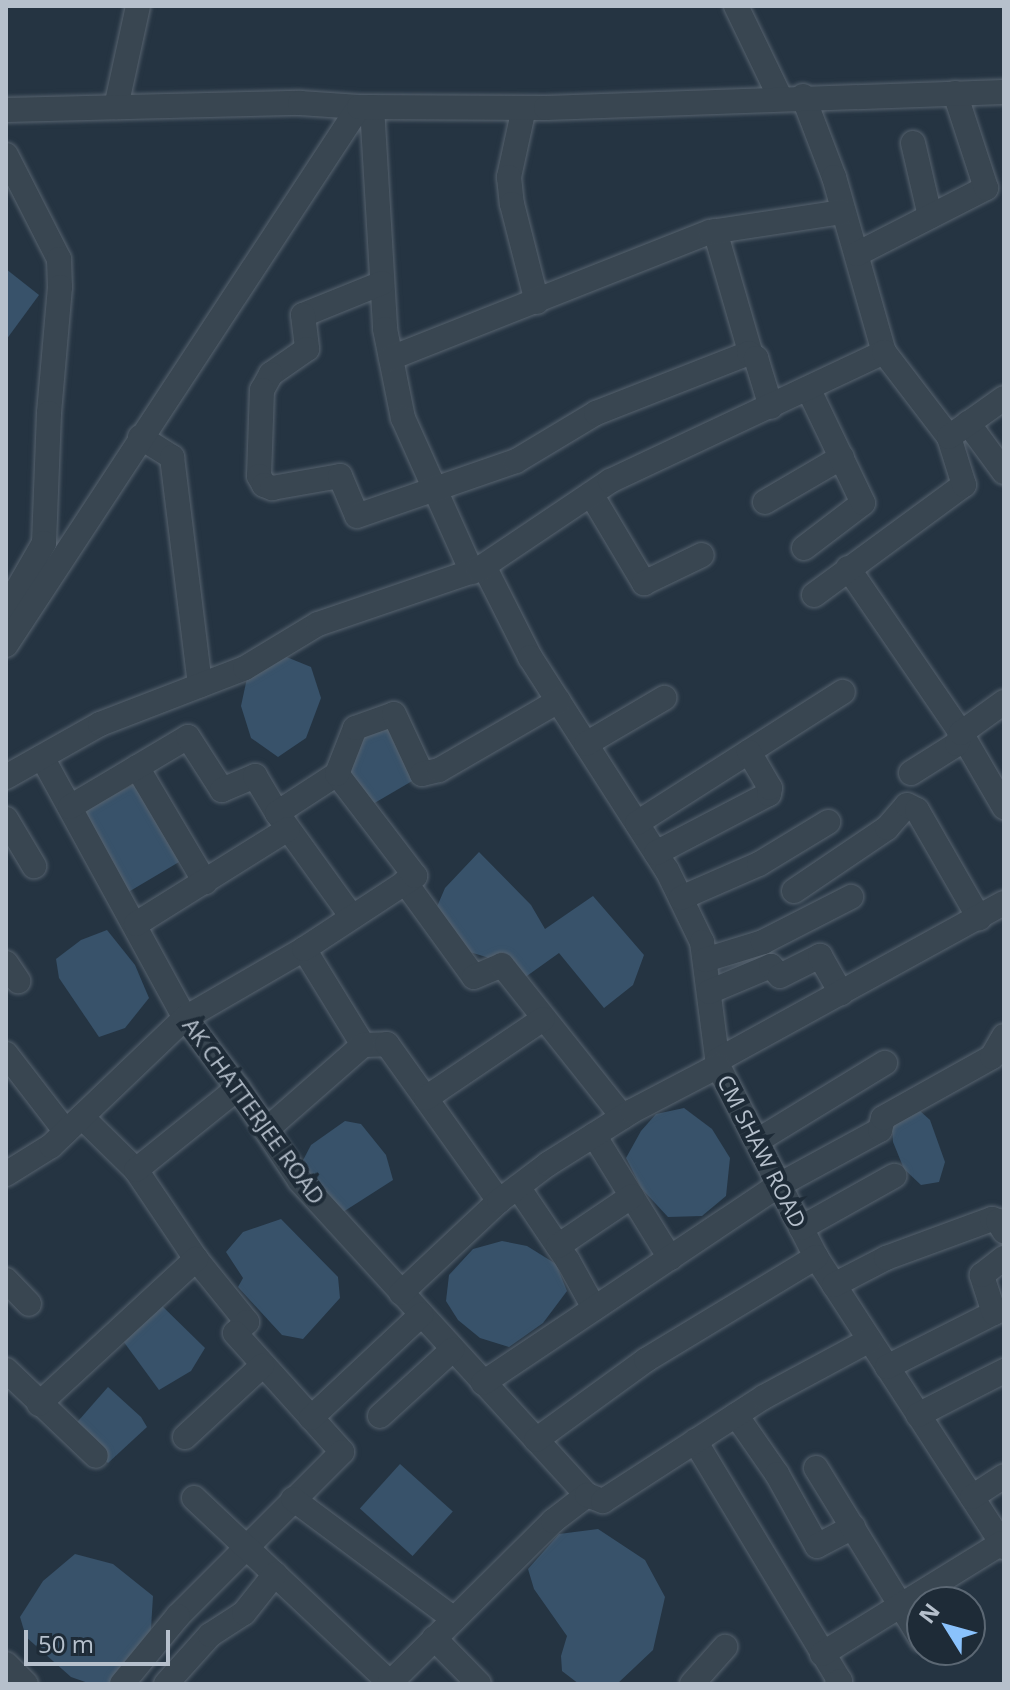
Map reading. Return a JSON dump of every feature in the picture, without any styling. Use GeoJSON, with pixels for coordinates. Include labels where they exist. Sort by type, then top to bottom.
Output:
{"type":"FeatureCollection","features":[{"type":"Feature","properties":{"kind":"street"},"geometry":{"type":"LineString","coordinates":[[116,107],[138,6]]}},
{"type":"Feature","properties":{"kind":"street"},"geometry":{"type":"LineString","coordinates":[[734,7],[791,96],[843,212],[884,352],[958,430],[1004,472]]}},
{"type":"Feature","properties":{"kind":"street"},"geometry":{"type":"LineString","coordinates":[[6,110],[300,103],[365,107],[524,108],[791,96],[1004,92]]}},
{"type":"Feature","properties":{"kind":"street"},"geometry":{"type":"LineString","coordinates":[[857,254],[986,188],[955,93]]}},
{"type":"Feature","properties":{"kind":"street"},"geometry":{"type":"LineString","coordinates":[[6,645],[140,437],[365,107]]}},
{"type":"Feature","properties":{"kind":"street","name":"CM SHAW ROAD"},"geometry":{"type":"LineString","coordinates":[[365,107],[391,358],[403,418],[434,488],[530,657],[656,853],[681,898],[702,942],[718,1063],[816,1257],[1003,1545]]}},
{"type":"Feature","properties":{"kind":"street"},"geometry":{"type":"LineString","coordinates":[[524,108],[509,177],[512,204],[537,302]]}},
{"type":"Feature","properties":{"kind":"street"},"geometry":{"type":"LineString","coordinates":[[913,143],[930,216]]}},
{"type":"Feature","properties":{"kind":"street"},"geometry":{"type":"LineString","coordinates":[[6,155],[59,259],[60,287],[49,413],[44,543],[6,609]]}},
{"type":"Feature","properties":{"kind":"street"},"geometry":{"type":"LineString","coordinates":[[391,358],[715,231],[843,212]]}},
{"type":"Feature","properties":{"kind":"street"},"geometry":{"type":"LineString","coordinates":[[715,231],[751,355],[756,358],[771,407]]}},
{"type":"Feature","properties":{"kind":"street"},"geometry":{"type":"LineString","coordinates":[[382,283],[303,315],[307,349],[271,374],[262,390],[259,476],[264,485],[272,488],[340,476],[357,516],[516,461],[596,413],[751,355]]}},
{"type":"Feature","properties":{"kind":"street"},"geometry":{"type":"LineString","coordinates":[[6,777],[100,724],[245,668],[318,624],[478,569],[610,481],[884,352]]}},
{"type":"Feature","properties":{"kind":"street"},"geometry":{"type":"LineString","coordinates":[[804,548],[863,503],[808,388]]}},
{"type":"Feature","properties":{"kind":"street"},"geometry":{"type":"LineString","coordinates":[[958,430],[1004,398]]}},
{"type":"Feature","properties":{"kind":"street"},"geometry":{"type":"LineString","coordinates":[[814,595],[964,485],[958,430]]}},
{"type":"Feature","properties":{"kind":"street"},"geometry":{"type":"LineString","coordinates":[[140,437],[172,457],[200,685]]}},
{"type":"Feature","properties":{"kind":"street"},"geometry":{"type":"LineString","coordinates":[[765,502],[842,457]]}},
{"type":"Feature","properties":{"kind":"street"},"geometry":{"type":"LineString","coordinates":[[591,494],[644,583],[702,555]]}},
{"type":"Feature","properties":{"kind":"street"},"geometry":{"type":"LineString","coordinates":[[848,568],[961,733],[1004,807]]}},
{"type":"Feature","properties":{"kind":"street"},"geometry":{"type":"LineString","coordinates":[[637,823],[843,692]]}},
{"type":"Feature","properties":{"kind":"street"},"geometry":{"type":"LineString","coordinates":[[586,744],[664,698]]}},
{"type":"Feature","properties":{"kind":"street"},"geometry":{"type":"LineString","coordinates":[[136,924],[205,882],[337,774],[355,728],[394,714],[422,774],[439,770],[558,701]]}},
{"type":"Feature","properties":{"kind":"street"},"geometry":{"type":"LineString","coordinates":[[911,773],[957,744],[961,733],[1004,702]]}},
{"type":"Feature","properties":{"kind":"street"},"geometry":{"type":"LineString","coordinates":[[70,807],[188,737],[222,790],[255,776],[283,821],[352,917]]}},
{"type":"Feature","properties":{"kind":"street"},"geometry":{"type":"LineString","coordinates":[[656,853],[769,794],[770,788],[749,752]]}},
{"type":"Feature","properties":{"kind":"street","name":"AK CHATTERJEE ROAD"},"geometry":{"type":"LineString","coordinates":[[42,757],[185,1018],[238,1088],[300,1181],[587,1495]]}},
{"type":"Feature","properties":{"kind":"street"},"geometry":{"type":"LineString","coordinates":[[137,767],[205,882]]}},
{"type":"Feature","properties":{"kind":"street"},"geometry":{"type":"LineString","coordinates":[[6,1174],[51,1146],[185,1018],[304,949],[415,876],[337,774]]}},
{"type":"Feature","properties":{"kind":"street"},"geometry":{"type":"LineString","coordinates":[[794,891],[887,828],[907,805],[917,810],[979,918]]}},
{"type":"Feature","properties":{"kind":"street"},"geometry":{"type":"LineString","coordinates":[[6,819],[34,866]]}},
{"type":"Feature","properties":{"kind":"street"},"geometry":{"type":"LineString","coordinates":[[681,898],[759,864],[828,822]]}},
{"type":"Feature","properties":{"kind":"street"},"geometry":{"type":"LineString","coordinates":[[405,882],[474,977],[502,965],[623,1117]]}},
{"type":"Feature","properties":{"kind":"street"},"geometry":{"type":"LineString","coordinates":[[705,960],[763,942],[851,897]]}},
{"type":"Feature","properties":{"kind":"street"},"geometry":{"type":"LineString","coordinates":[[401,1293],[508,1194],[594,1135],[1004,903]]}},
{"type":"Feature","properties":{"kind":"street"},"geometry":{"type":"LineString","coordinates":[[304,949],[363,1045]]}},
{"type":"Feature","properties":{"kind":"street"},"geometry":{"type":"LineString","coordinates":[[709,992],[771,966],[780,976],[820,956],[841,993]]}},
{"type":"Feature","properties":{"kind":"street"},"geometry":{"type":"LineString","coordinates":[[426,1098],[543,1019]]}},
{"type":"Feature","properties":{"kind":"street"},"geometry":{"type":"LineString","coordinates":[[483,1383],[779,1185],[880,1130],[883,1118],[992,1057],[1004,1036]]}},
{"type":"Feature","properties":{"kind":"street"},"geometry":{"type":"LineString","coordinates":[[266,1130],[363,1045],[387,1044],[426,1098],[508,1194],[558,1246],[594,1308]]}},
{"type":"Feature","properties":{"kind":"street"},"geometry":{"type":"LineString","coordinates":[[6,1054],[74,1125],[136,1170],[196,1259],[247,1322],[235,1333],[342,1452],[243,1547],[178,1616],[122,1684]]}},
{"type":"Feature","properties":{"kind":"street"},"geometry":{"type":"LineString","coordinates":[[757,1141],[885,1063]]}},
{"type":"Feature","properties":{"kind":"street"},"geometry":{"type":"LineString","coordinates":[[136,1170],[238,1088]]}},
{"type":"Feature","properties":{"kind":"street"},"geometry":{"type":"LineString","coordinates":[[594,1135],[670,1258]]}},
{"type":"Feature","properties":{"kind":"street"},"geometry":{"type":"LineString","coordinates":[[801,1228],[894,1176]]}},
{"type":"Feature","properties":{"kind":"street"},"geometry":{"type":"LineString","coordinates":[[558,1246],[632,1196]]}},
{"type":"Feature","properties":{"kind":"street"},"geometry":{"type":"LineString","coordinates":[[834,1285],[886,1258],[992,1219],[998,1221],[1004,1231]]}},
{"type":"Feature","properties":{"kind":"street"},"geometry":{"type":"LineString","coordinates":[[536,1440],[646,1360],[816,1257]]}},
{"type":"Feature","properties":{"kind":"street"},"geometry":{"type":"LineString","coordinates":[[887,1367],[994,1313],[982,1275],[1004,1258]]}},
{"type":"Feature","properties":{"kind":"street"},"geometry":{"type":"LineString","coordinates":[[39,1404],[196,1259]]}},
{"type":"Feature","properties":{"kind":"street"},"geometry":{"type":"LineString","coordinates":[[6,1280],[29,1304]]}},
{"type":"Feature","properties":{"kind":"street"},"geometry":{"type":"LineString","coordinates":[[311,1418],[421,1315]]}},
{"type":"Feature","properties":{"kind":"street"},"geometry":{"type":"LineString","coordinates":[[194,1498],[390,1683],[553,1521],[587,1495],[603,1501],[736,1415],[870,1340]]}},
{"type":"Feature","properties":{"kind":"street"},"geometry":{"type":"LineString","coordinates":[[380,1416],[452,1350]]}},
{"type":"Feature","properties":{"kind":"street"},"geometry":{"type":"LineString","coordinates":[[185,1437],[262,1366]]}},
{"type":"Feature","properties":{"kind":"street"},"geometry":{"type":"LineString","coordinates":[[6,1370],[96,1456]]}},
{"type":"Feature","properties":{"kind":"street"},"geometry":{"type":"LineString","coordinates":[[918,1415],[1004,1371]]}},
{"type":"Feature","properties":{"kind":"street"},"geometry":{"type":"LineString","coordinates":[[736,1415],[777,1474],[817,1546],[853,1527]]}},
{"type":"Feature","properties":{"kind":"street"},"geometry":{"type":"LineString","coordinates":[[695,1441],[840,1681],[837,1684]]}},
{"type":"Feature","properties":{"kind":"street"},"geometry":{"type":"LineString","coordinates":[[816,1468],[906,1613]]}},
{"type":"Feature","properties":{"kind":"street"},"geometry":{"type":"LineString","coordinates":[[972,1497],[1004,1476]]}},
{"type":"Feature","properties":{"kind":"street"},"geometry":{"type":"LineString","coordinates":[[293,1499],[454,1619]]}},
{"type":"Feature","properties":{"kind":"street"},"geometry":{"type":"LineString","coordinates":[[822,1654],[1003,1545]]}},
{"type":"Feature","properties":{"kind":"street"},"geometry":{"type":"LineString","coordinates":[[176,1681],[210,1635],[244,1613],[275,1574]]}},
{"type":"Feature","properties":{"kind":"street"},"geometry":{"type":"LineString","coordinates":[[434,1638],[479,1684]]}},
{"type":"Feature","properties":{"kind":"street"},"geometry":{"type":"LineString","coordinates":[[692,1684],[725,1647]]}},
{"type":"Feature","properties":{"kind":"street"},"geometry":{"type":"LineString","coordinates":[[6,1664],[26,1684]]}},
{"type":"Feature","properties":{"kind":"water"},"geometry":{"type":"Polygon","coordinates":[[[6,269],[39,295],[6,340],[6,269]]]}},
{"type":"Feature","properties":{"kind":"water"},"geometry":{"type":"Polygon","coordinates":[[[284,656],[311,667],[321,698],[306,738],[278,757],[251,738],[241,706],[247,678],[284,656]]]}},
{"type":"Feature","properties":{"kind":"water"},"geometry":{"type":"Polygon","coordinates":[[[390,722],[419,777],[366,808],[345,772],[361,732],[390,722]]]}},
{"type":"Feature","properties":{"kind":"water"},"geometry":{"type":"Polygon","coordinates":[[[138,782],[173,839],[179,862],[125,894],[81,812],[138,782]]]}},
{"type":"Feature","properties":{"kind":"water"},"geometry":{"type":"Polygon","coordinates":[[[479,852],[531,905],[545,929],[593,896],[644,955],[633,985],[604,1008],[559,953],[524,978],[486,957],[460,949],[433,916],[445,888],[479,852]]]}},
{"type":"Feature","properties":{"kind":"water"},"geometry":{"type":"Polygon","coordinates":[[[107,930],[135,965],[149,998],[125,1028],[99,1037],[59,978],[56,959],[81,940],[107,930]]]}},
{"type":"Feature","properties":{"kind":"water"},"geometry":{"type":"Polygon","coordinates":[[[684,1108],[712,1129],[730,1158],[726,1196],[702,1216],[668,1217],[642,1189],[626,1158],[641,1131],[656,1114],[684,1108]]]}},
{"type":"Feature","properties":{"kind":"water"},"geometry":{"type":"Polygon","coordinates":[[[919,1110],[930,1120],[945,1162],[939,1182],[921,1185],[904,1169],[893,1142],[892,1128],[904,1113],[919,1110]]]}},
{"type":"Feature","properties":{"kind":"water"},"geometry":{"type":"Polygon","coordinates":[[[345,1121],[361,1124],[386,1155],[393,1180],[343,1212],[300,1166],[311,1145],[345,1121]]]}},
{"type":"Feature","properties":{"kind":"water"},"geometry":{"type":"Polygon","coordinates":[[[281,1219],[338,1277],[340,1298],[303,1339],[282,1335],[238,1287],[243,1278],[226,1252],[243,1232],[281,1219]]]}},
{"type":"Feature","properties":{"kind":"water"},"geometry":{"type":"Polygon","coordinates":[[[502,1241],[527,1246],[556,1264],[567,1291],[543,1323],[509,1347],[480,1338],[458,1320],[446,1301],[449,1275],[473,1249],[502,1241]]]}},
{"type":"Feature","properties":{"kind":"water"},"geometry":{"type":"Polygon","coordinates":[[[157,1301],[205,1348],[191,1371],[159,1390],[118,1334],[157,1301]]]}},
{"type":"Feature","properties":{"kind":"water"},"geometry":{"type":"Polygon","coordinates":[[[108,1387],[141,1417],[147,1427],[108,1463],[72,1428],[108,1387]]]}},
{"type":"Feature","properties":{"kind":"water"},"geometry":{"type":"Polygon","coordinates":[[[400,1464],[453,1512],[413,1556],[360,1509],[400,1464]]]}},
{"type":"Feature","properties":{"kind":"water"},"geometry":{"type":"Polygon","coordinates":[[[598,1529],[645,1560],[665,1597],[653,1650],[617,1684],[579,1684],[562,1671],[561,1656],[567,1636],[534,1589],[528,1569],[559,1534],[598,1529]]]}},
{"type":"Feature","properties":{"kind":"water"},"geometry":{"type":"Polygon","coordinates":[[[75,1554],[113,1564],[153,1596],[150,1645],[113,1684],[91,1684],[71,1677],[26,1637],[20,1617],[43,1581],[75,1554]]]}}]}
